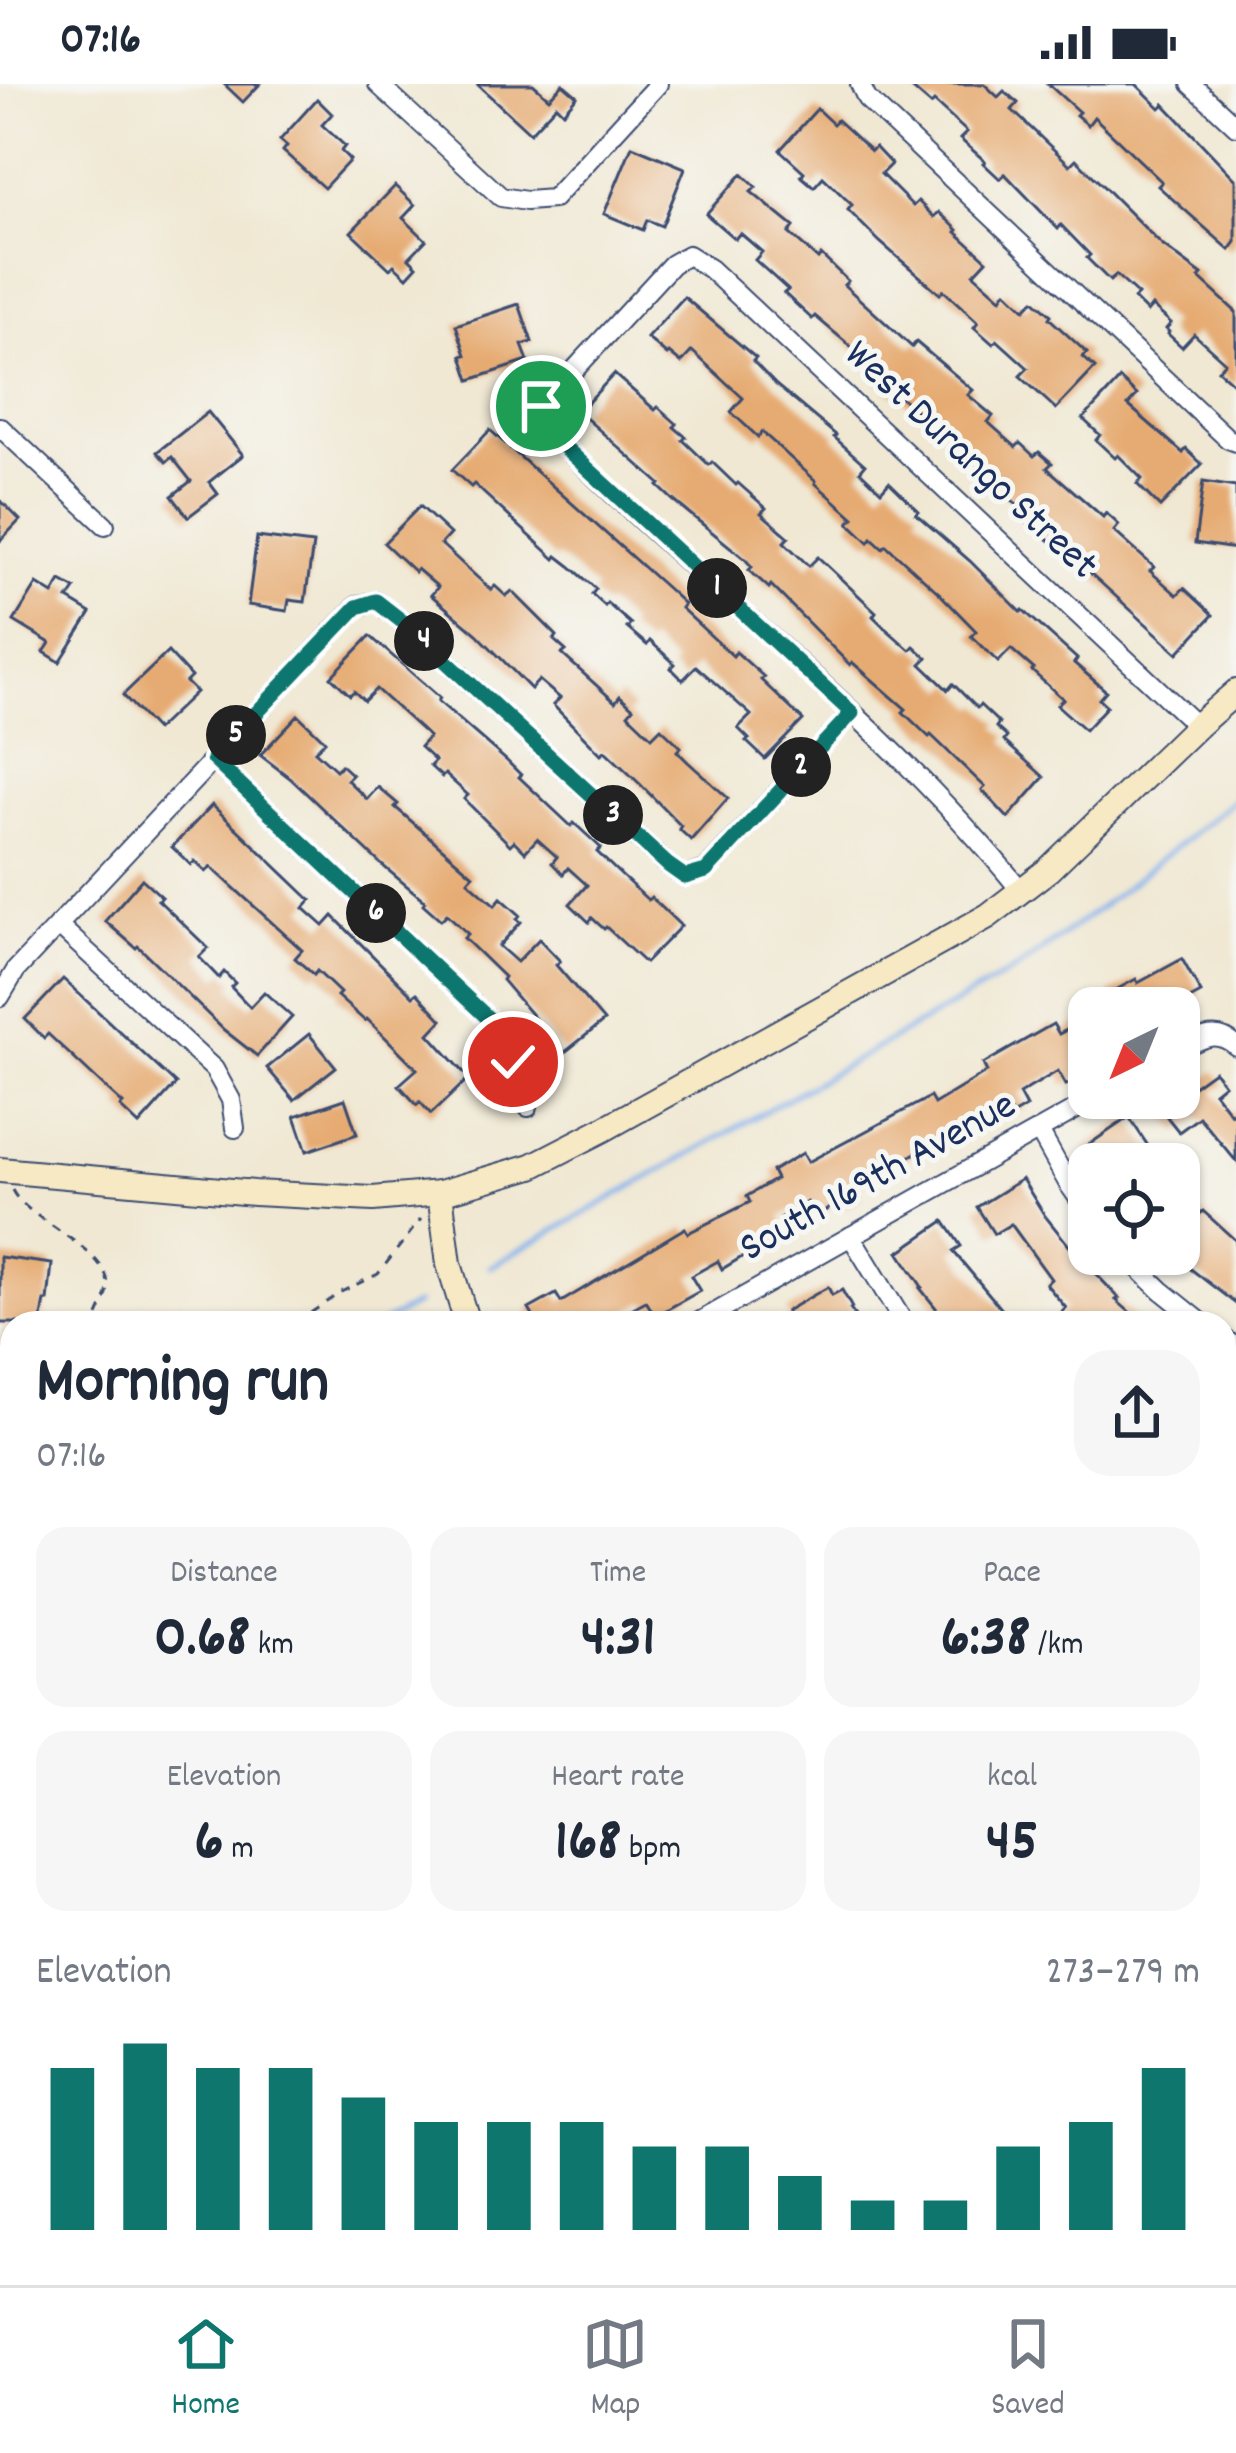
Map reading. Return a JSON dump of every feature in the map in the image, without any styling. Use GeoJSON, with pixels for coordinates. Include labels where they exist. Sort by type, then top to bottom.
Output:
{"type":"FeatureCollection","features":[{"type":"Feature","properties":{"kind":"street"},"geometry":{"type":"LineString","coordinates":[[378,84],[501,197],[526,201],[553,199],[658,84]]}},
{"type":"Feature","properties":{"kind":"street"},"geometry":{"type":"LineString","coordinates":[[860,84],[867,99],[1236,442]]}},
{"type":"Feature","properties":{"kind":"street"},"geometry":{"type":"LineString","coordinates":[[1191,84],[1236,126]]}},
{"type":"Feature","properties":{"kind":"street","name":"West Durango Street"},"geometry":{"type":"LineString","coordinates":[[852,713],[542,424],[541,406],[672,264],[688,255],[710,268],[1197,725]]}},
{"type":"Feature","properties":{"kind":"street"},"geometry":{"type":"LineString","coordinates":[[0,428],[105,525]]}},
{"type":"Feature","properties":{"kind":"street"},"geometry":{"type":"LineString","coordinates":[[0,997],[16,970],[357,607],[376,601],[685,877],[706,871],[852,713],[974,832],[1022,892]]}},
{"type":"Feature","properties":{"kind":"street"},"geometry":{"type":"LineString","coordinates":[[5,1170],[254,1193],[373,1198],[440,1193],[532,1166],[988,916],[1022,892],[1236,692]]}},
{"type":"Feature","properties":{"kind":"street"},"geometry":{"type":"LineString","coordinates":[[213,759],[491,1021],[513,1062],[528,1107]]}},
{"type":"Feature","properties":{"kind":"street"},"geometry":{"type":"LineString","coordinates":[[58,925],[214,1069],[231,1100],[236,1128]]}},
{"type":"Feature","properties":{"kind":"street"},"geometry":{"type":"LineString","coordinates":[[1200,1040],[1218,1035],[1236,1046]]}},
{"type":"Feature","properties":{"kind":"street","name":"South 169th Avenue"},"geometry":{"type":"LineString","coordinates":[[718,1311],[1068,1114]]}},
{"type":"Feature","properties":{"kind":"street"},"geometry":{"type":"LineString","coordinates":[[1039,1131],[1068,1184]]}},
{"type":"Feature","properties":{"kind":"street"},"geometry":{"type":"LineString","coordinates":[[440,1193],[449,1264],[463,1311]]}},
{"type":"Feature","properties":{"kind":"street"},"geometry":{"type":"LineString","coordinates":[[851,1236],[897,1311]]}},
{"type":"Feature","properties":{"kind":"street"},"geometry":{"type":"LineString","coordinates":[[1146,1275],[1187,1311]]}},
{"type":"Feature","properties":{"kind":"path"},"geometry":{"type":"LineString","coordinates":[[5,1170],[20,1203],[77,1241],[107,1278],[108,1292],[100,1311]]}},
{"type":"Feature","properties":{"kind":"path"},"geometry":{"type":"LineString","coordinates":[[313,1311],[378,1274],[440,1193]]}},
{"type":"Feature","properties":{"kind":"building"},"geometry":{"type":"Polygon","coordinates":[[[224,84],[260,84],[243,102],[224,84]]]}},
{"type":"Feature","properties":{"kind":"building"},"geometry":{"type":"Polygon","coordinates":[[[477,84],[533,84],[549,98],[563,84],[577,96],[563,112],[556,105],[530,133],[477,84]]]}},
{"type":"Feature","properties":{"kind":"building"},"geometry":{"type":"Polygon","coordinates":[[[907,84],[984,84],[998,97],[1004,91],[1018,103],[1012,110],[1070,165],[1076,159],[1236,312],[1236,386],[1218,370],[1225,362],[1194,334],[1182,347],[1168,334],[1171,323],[1152,306],[1147,312],[1134,299],[1138,295],[1116,275],[1110,281],[1061,225],[1058,229],[1005,174],[1000,179],[983,163],[960,139],[967,132],[907,84]]]}},
{"type":"Feature","properties":{"kind":"building"},"geometry":{"type":"Polygon","coordinates":[[[1048,84],[1136,84],[1160,108],[1164,104],[1236,180],[1236,242],[1230,250],[1158,186],[1162,182],[1094,117],[1088,125],[1048,84]]]}},
{"type":"Feature","properties":{"kind":"building"},"geometry":{"type":"Polygon","coordinates":[[[317,99],[332,114],[322,125],[345,146],[341,151],[350,160],[324,188],[283,151],[287,146],[280,140],[317,99]]]}},
{"type":"Feature","properties":{"kind":"building"},"geometry":{"type":"Polygon","coordinates":[[[817,109],[871,151],[875,147],[891,164],[881,174],[913,206],[918,201],[934,217],[939,212],[987,260],[974,274],[1001,298],[1006,291],[1025,309],[1034,300],[1087,353],[1083,357],[1095,368],[1056,409],[1020,376],[1028,368],[997,340],[993,344],[974,327],[978,322],[943,290],[940,294],[880,242],[823,177],[814,187],[780,150],[817,109]]]}},
{"type":"Feature","properties":{"kind":"building"},"geometry":{"type":"Polygon","coordinates":[[[632,146],[685,168],[662,226],[647,220],[643,230],[604,214],[632,146]]]}},
{"type":"Feature","properties":{"kind":"building"},"geometry":{"type":"Polygon","coordinates":[[[742,174],[756,187],[751,192],[794,227],[789,233],[848,281],[844,285],[912,347],[916,342],[973,390],[968,395],[993,416],[988,422],[1016,447],[1020,443],[1034,456],[1039,452],[1052,463],[1047,468],[1103,517],[1106,513],[1119,525],[1114,531],[1154,567],[1150,571],[1177,595],[1184,588],[1213,615],[1178,653],[1055,541],[1024,520],[1029,515],[955,450],[962,442],[941,424],[937,430],[893,394],[874,377],[880,371],[784,293],[788,290],[755,260],[762,252],[740,233],[735,239],[706,214],[742,174]]]}},
{"type":"Feature","properties":{"kind":"building"},"geometry":{"type":"Polygon","coordinates":[[[395,186],[415,205],[403,218],[426,240],[409,258],[417,266],[407,277],[394,265],[390,269],[351,232],[395,186]]]}},
{"type":"Feature","properties":{"kind":"building"},"geometry":{"type":"Polygon","coordinates":[[[684,297],[836,435],[865,465],[860,471],[881,491],[889,482],[919,511],[916,514],[1077,659],[1074,663],[1106,691],[1099,699],[1107,706],[1085,730],[1057,705],[1063,699],[1034,669],[1011,649],[998,662],[971,636],[976,631],[939,593],[886,545],[883,548],[872,538],[869,542],[849,523],[854,518],[816,481],[762,432],[758,437],[731,412],[743,398],[692,351],[681,363],[647,338],[684,297]]]}},
{"type":"Feature","properties":{"kind":"building"},"geometry":{"type":"Polygon","coordinates":[[[519,304],[532,342],[522,345],[528,361],[470,380],[456,325],[519,304]]]}},
{"type":"Feature","properties":{"kind":"building"},"geometry":{"type":"Polygon","coordinates":[[[614,374],[677,424],[674,427],[686,437],[683,440],[709,465],[712,462],[766,508],[761,513],[789,537],[784,542],[809,566],[818,557],[876,612],[873,616],[884,627],[927,658],[921,664],[948,690],[953,684],[999,723],[996,727],[1007,737],[1004,741],[1044,777],[1008,818],[982,790],[985,787],[903,712],[906,709],[852,662],[850,665],[771,585],[769,588],[749,570],[752,567],[745,559],[579,412],[614,374]]]}},
{"type":"Feature","properties":{"kind":"building"},"geometry":{"type":"Polygon","coordinates":[[[1120,379],[1137,395],[1128,405],[1202,464],[1160,507],[1137,484],[1142,479],[1096,440],[1100,435],[1083,419],[1120,379]]]}},
{"type":"Feature","properties":{"kind":"building"},"geometry":{"type":"Polygon","coordinates":[[[208,412],[243,455],[209,482],[218,494],[188,517],[172,496],[191,481],[172,457],[166,462],[157,452],[208,412]]]}},
{"type":"Feature","properties":{"kind":"building"},"geometry":{"type":"Polygon","coordinates":[[[490,430],[669,590],[684,604],[681,608],[733,656],[736,652],[764,677],[761,680],[803,720],[765,759],[738,728],[751,715],[696,666],[683,680],[671,668],[675,664],[592,594],[596,589],[452,470],[490,430]]]}},
{"type":"Feature","properties":{"kind":"building"},"geometry":{"type":"Polygon","coordinates":[[[1203,482],[1236,487],[1236,549],[1195,543],[1203,482]]]}},
{"type":"Feature","properties":{"kind":"building"},"geometry":{"type":"Polygon","coordinates":[[[0,500],[20,520],[0,541],[0,500]]]}},
{"type":"Feature","properties":{"kind":"building"},"geometry":{"type":"Polygon","coordinates":[[[420,506],[450,534],[441,544],[491,590],[495,586],[506,596],[512,591],[557,636],[554,640],[566,651],[562,654],[615,702],[620,696],[633,708],[628,714],[652,737],[661,728],[681,747],[677,751],[728,798],[691,840],[640,784],[605,751],[601,754],[553,705],[560,698],[539,680],[531,689],[431,595],[438,587],[384,543],[420,506]]]}},
{"type":"Feature","properties":{"kind":"building"},"geometry":{"type":"Polygon","coordinates":[[[257,537],[313,544],[305,602],[289,600],[287,611],[248,605],[257,537]]]}},
{"type":"Feature","properties":{"kind":"building"},"geometry":{"type":"Polygon","coordinates":[[[61,581],[75,589],[68,599],[91,613],[60,662],[44,652],[50,643],[14,621],[37,584],[53,594],[61,581]]]}},
{"type":"Feature","properties":{"kind":"building"},"geometry":{"type":"Polygon","coordinates":[[[370,636],[571,826],[574,823],[601,848],[597,852],[624,878],[681,926],[645,963],[606,927],[592,918],[589,922],[570,904],[587,885],[568,868],[563,874],[552,863],[557,857],[537,839],[525,852],[514,841],[510,845],[464,799],[468,795],[430,766],[435,761],[420,747],[429,737],[376,689],[364,701],[331,677],[370,636]]]}},
{"type":"Feature","properties":{"kind":"building"},"geometry":{"type":"Polygon","coordinates":[[[168,652],[191,677],[186,682],[196,692],[156,730],[123,695],[168,652]]]}},
{"type":"Feature","properties":{"kind":"building"},"geometry":{"type":"Polygon","coordinates":[[[298,715],[325,741],[315,751],[336,770],[341,765],[352,775],[347,780],[367,799],[378,787],[473,875],[468,881],[495,905],[501,898],[520,915],[521,922],[499,946],[517,962],[539,939],[604,1021],[564,1053],[504,977],[464,938],[468,934],[447,914],[441,920],[260,755],[298,715]]]}},
{"type":"Feature","properties":{"kind":"building"},"geometry":{"type":"Polygon","coordinates":[[[212,805],[311,900],[304,908],[324,926],[333,916],[442,1020],[429,1034],[469,1078],[431,1114],[399,1085],[417,1069],[337,996],[340,993],[317,971],[314,975],[295,958],[302,950],[211,867],[206,872],[195,861],[191,865],[172,847],[212,805]]]}},
{"type":"Feature","properties":{"kind":"building"},"geometry":{"type":"Polygon","coordinates":[[[142,879],[208,948],[199,957],[219,978],[224,972],[250,1007],[264,992],[292,1017],[257,1056],[105,921],[142,879]]]}},
{"type":"Feature","properties":{"kind":"building"},"geometry":{"type":"Polygon","coordinates":[[[1182,959],[1198,987],[1121,987],[1136,979],[1138,983],[1182,959]]]}},
{"type":"Feature","properties":{"kind":"building"},"geometry":{"type":"Polygon","coordinates":[[[63,979],[176,1084],[139,1125],[48,1034],[44,1038],[25,1019],[63,979]]]}},
{"type":"Feature","properties":{"kind":"building"},"geometry":{"type":"Polygon","coordinates":[[[1053,1024],[1059,1034],[1068,1029],[1068,1084],[1058,1071],[1019,1094],[1026,1107],[1012,1115],[1005,1103],[951,1136],[954,1140],[939,1149],[935,1141],[854,1186],[861,1199],[846,1208],[842,1201],[816,1216],[807,1202],[781,1217],[788,1229],[722,1269],[718,1261],[691,1276],[700,1291],[664,1311],[652,1311],[646,1301],[628,1311],[529,1309],[556,1294],[561,1302],[685,1228],[688,1233],[750,1202],[747,1196],[776,1179],[772,1171],[803,1153],[808,1162],[930,1097],[934,1104],[987,1072],[983,1064],[1053,1024]]]}},
{"type":"Feature","properties":{"kind":"building"},"geometry":{"type":"Polygon","coordinates":[[[309,1034],[336,1067],[294,1100],[267,1068],[309,1034]]]}},
{"type":"Feature","properties":{"kind":"building"},"geometry":{"type":"Polygon","coordinates":[[[1214,1071],[1224,1084],[1214,1092],[1231,1114],[1236,1109],[1236,1161],[1200,1118],[1200,1081],[1214,1071]]]}},
{"type":"Feature","properties":{"kind":"building"},"geometry":{"type":"Polygon","coordinates":[[[345,1099],[357,1134],[307,1151],[295,1116],[345,1099]]]}},
{"type":"Feature","properties":{"kind":"building"},"geometry":{"type":"Polygon","coordinates":[[[1130,1119],[1146,1143],[1091,1143],[1130,1119]]]}},
{"type":"Feature","properties":{"kind":"building"},"geometry":{"type":"Polygon","coordinates":[[[1169,1119],[1196,1119],[1179,1132],[1169,1119]]]}},
{"type":"Feature","properties":{"kind":"building"},"geometry":{"type":"Polygon","coordinates":[[[1022,1179],[1068,1245],[1068,1275],[1097,1275],[1128,1311],[1063,1311],[1066,1308],[1046,1284],[1051,1279],[1011,1224],[994,1234],[977,1207],[1022,1179]]]}},
{"type":"Feature","properties":{"kind":"building"},"geometry":{"type":"Polygon","coordinates":[[[1203,1211],[1236,1241],[1236,1304],[1198,1275],[1203,1211]]]}},
{"type":"Feature","properties":{"kind":"building"},"geometry":{"type":"Polygon","coordinates":[[[944,1221],[961,1246],[953,1251],[1003,1311],[938,1311],[899,1252],[944,1221]]]}},
{"type":"Feature","properties":{"kind":"building"},"geometry":{"type":"Polygon","coordinates":[[[0,1257],[52,1264],[43,1311],[0,1311],[0,1257]]]}},
{"type":"Feature","properties":{"kind":"building"},"geometry":{"type":"Polygon","coordinates":[[[828,1287],[832,1295],[842,1290],[852,1308],[851,1311],[786,1311],[828,1287]]]}},
{"type":"Feature","properties":{"kind":"waterway"},"geometry":{"type":"LineString","coordinates":[[490,1267],[1018,968],[1236,799]]}},
{"type":"Feature","properties":{"kind":"waterway"},"geometry":{"type":"LineString","coordinates":[[404,1311],[417,1304]]}},
{"type":"Feature","properties":{"kind":"route"},"geometry":{"type":"LineString","coordinates":[[513,1062],[491,1021],[213,759],[357,607],[376,601],[403,622],[685,877],[706,871],[852,713],[559,442],[542,424],[541,406]]}}]}
